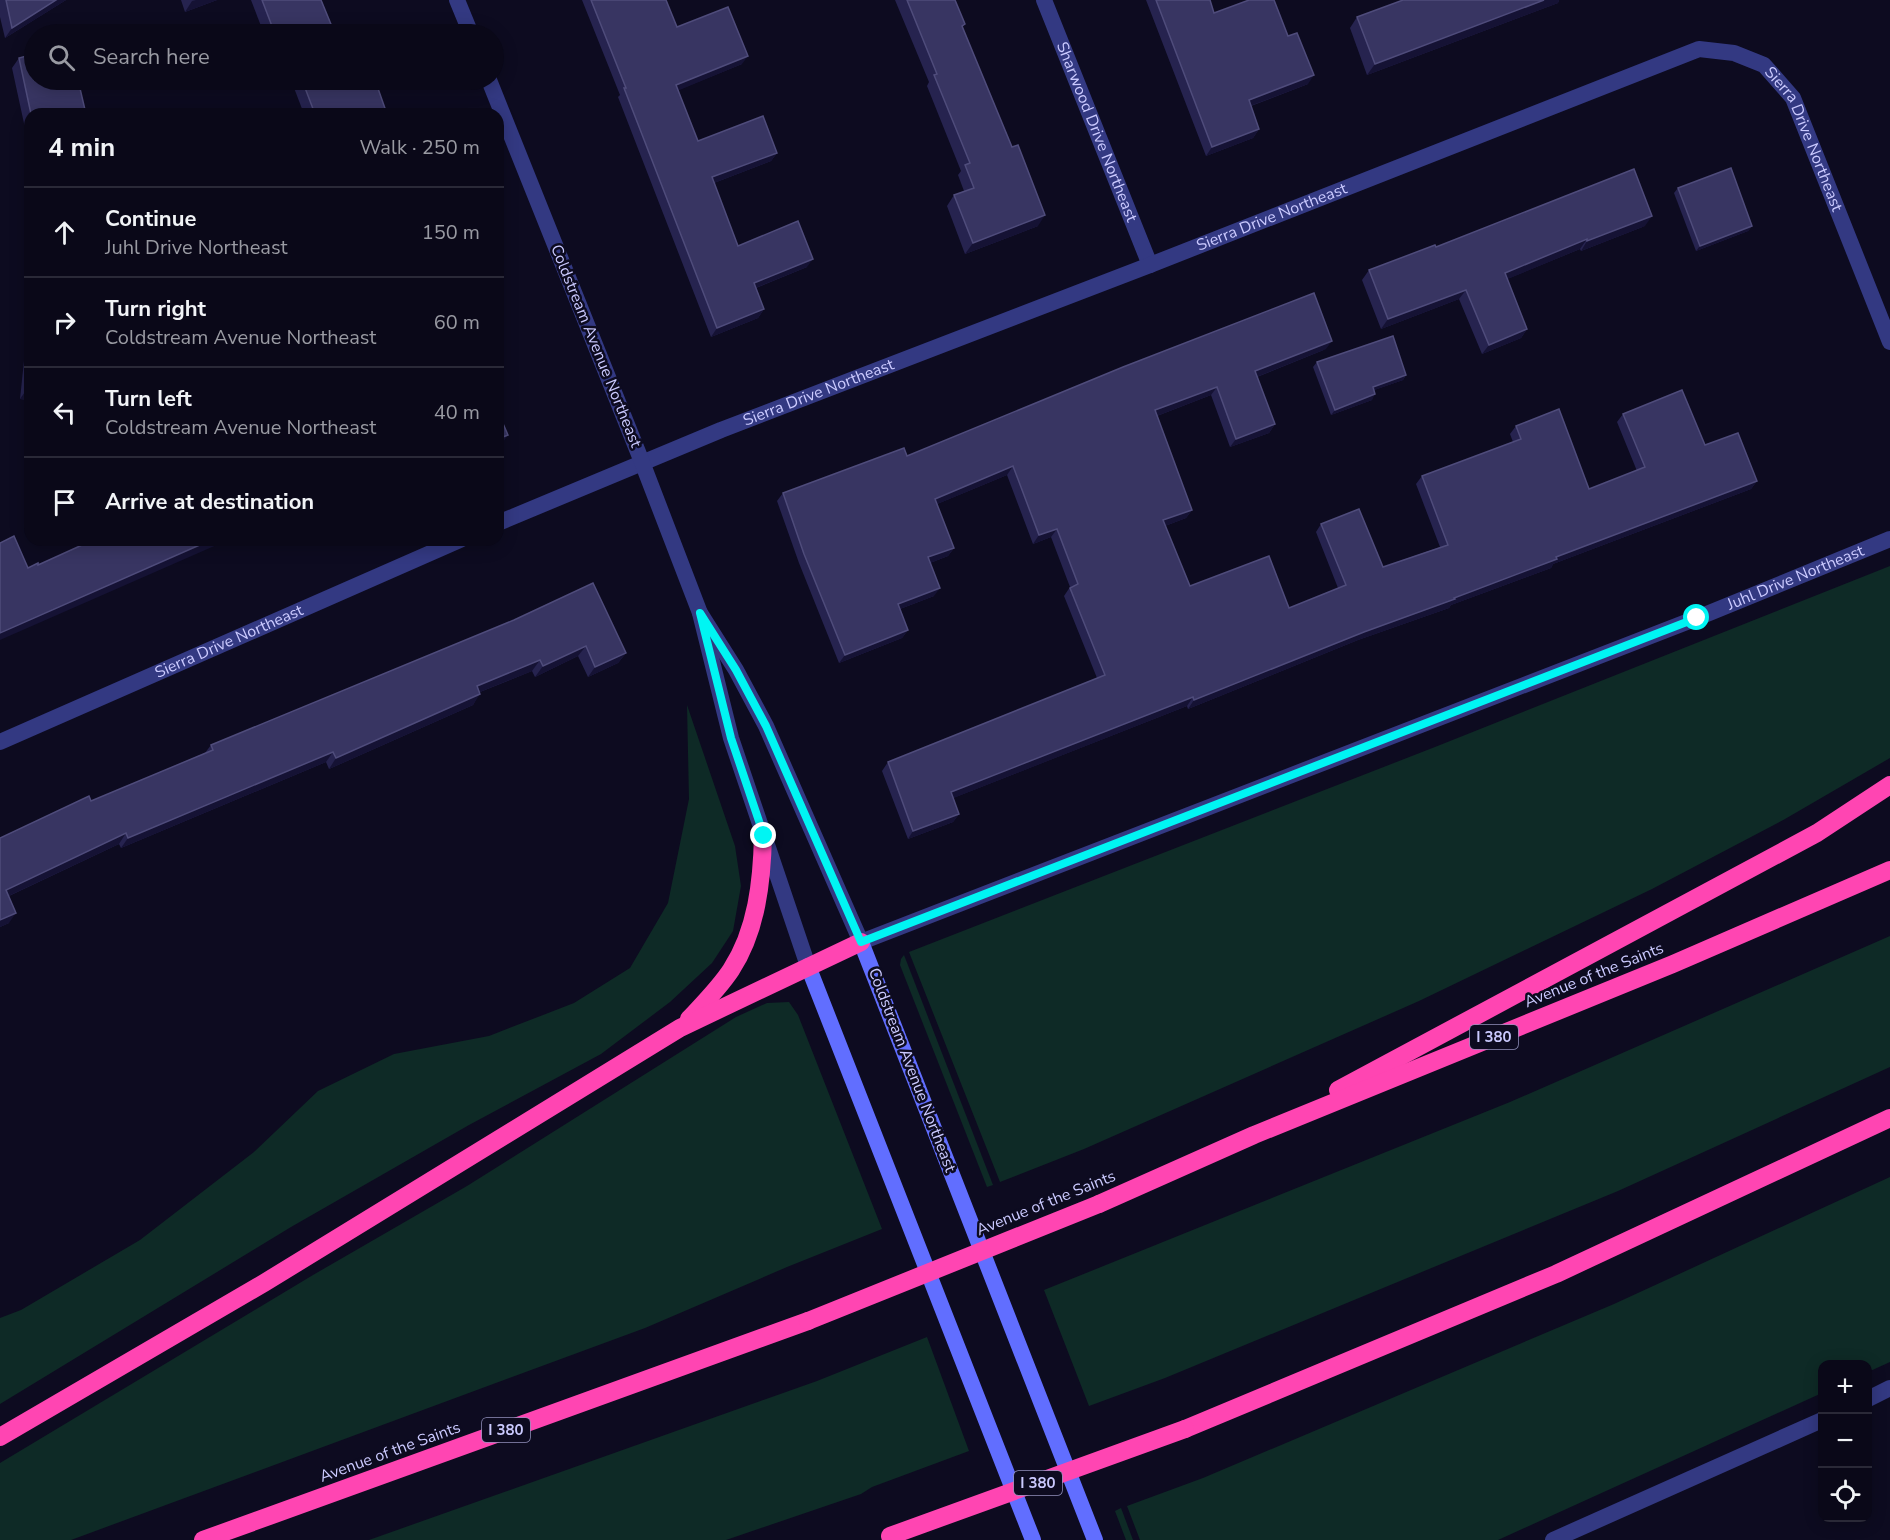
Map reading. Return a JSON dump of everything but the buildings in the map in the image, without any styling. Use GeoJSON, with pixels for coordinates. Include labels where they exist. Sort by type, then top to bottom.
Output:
{"type":"FeatureCollection","features":[{"type":"Feature","properties":{"kind":"highway"},"geometry":{"type":"LineString","coordinates":[[1254,1134],[1817,833],[1890,785]]}},
{"type":"Feature","properties":{"kind":"highway"},"geometry":{"type":"LineString","coordinates":[[680,1028],[717,990],[732,968],[748,934],[762,874],[764,836]]}},
{"type":"Feature","properties":{"kind":"highway","name":"Avenue of the Saints"},"geometry":{"type":"LineString","coordinates":[[203,1540],[808,1321],[1099,1204],[1254,1134],[1673,964],[1890,870]]}},
{"type":"Feature","properties":{"kind":"highway"},"geometry":{"type":"LineString","coordinates":[[0,1437],[264,1283],[680,1028],[861,942]]}},
{"type":"Feature","properties":{"kind":"highway","name":"I 380"},"geometry":{"type":"LineString","coordinates":[[885,1538],[1185,1429],[1556,1274],[1890,1118]]}},
{"type":"Feature","properties":{"kind":"main road","name":"Coldstream Avenue Northeast"},"geometry":{"type":"LineString","coordinates":[[861,942],[1095,1540]]}},
{"type":"Feature","properties":{"kind":"main road","name":"Coldstream Avenue Northeast"},"geometry":{"type":"LineString","coordinates":[[808,966],[1033,1540]]}},
{"type":"Feature","properties":{"kind":"street"},"geometry":{"type":"LineString","coordinates":[[458,0],[467,24]]}},
{"type":"Feature","properties":{"kind":"street","name":"Sharwood Drive Northeast"},"geometry":{"type":"LineString","coordinates":[[1044,0],[1150,265]]}},
{"type":"Feature","properties":{"kind":"street","name":"Sierra Drive Northeast"},"geometry":{"type":"LineString","coordinates":[[504,520],[642,462],[1700,49],[1734,53],[1764,65],[1793,98],[1890,342]]}},
{"type":"Feature","properties":{"kind":"street","name":"Coldstream Avenue Northeast"},"geometry":{"type":"LineString","coordinates":[[493,90],[500,108]]}},
{"type":"Feature","properties":{"kind":"street","name":"Coldstream Avenue Northeast"},"geometry":{"type":"LineString","coordinates":[[504,117],[700,613],[731,738],[808,966]]}},
{"type":"Feature","properties":{"kind":"street","name":"Juhl Drive Northeast"},"geometry":{"type":"LineString","coordinates":[[861,942],[1697,618],[1890,539]]}},
{"type":"Feature","properties":{"kind":"street","name":"Sierra Drive Northeast"},"geometry":{"type":"LineString","coordinates":[[0,742],[446,546]]}},
{"type":"Feature","properties":{"kind":"street","name":"Coldstream Avenue Northeast"},"geometry":{"type":"LineString","coordinates":[[700,613],[736,670],[766,726],[861,942]]}},
{"type":"Feature","properties":{"kind":"street"},"geometry":{"type":"LineString","coordinates":[[1872,1397],[1890,1388]]}},
{"type":"Feature","properties":{"kind":"street"},"geometry":{"type":"LineString","coordinates":[[1554,1540],[1818,1422]]}},
{"type":"Feature","properties":{"kind":"green space"},"geometry":{"type":"Polygon","coordinates":[[[1890,566],[1890,758],[1785,819],[1652,889],[1419,1001],[1084,1149],[1000,1182],[909,952],[1435,747],[1890,566]]]}},
{"type":"Feature","properties":{"kind":"green space"},"geometry":{"type":"Polygon","coordinates":[[[687,705],[735,846],[741,886],[733,931],[712,963],[670,1002],[601,1054],[469,1125],[291,1227],[0,1404],[0,1318],[21,1310],[140,1240],[254,1152],[318,1091],[394,1054],[489,1036],[574,1003],[630,968],[668,903],[689,799],[687,705]]]}},
{"type":"Feature","properties":{"kind":"green space"},"geometry":{"type":"Polygon","coordinates":[[[1890,936],[1890,1067],[1618,1191],[1165,1378],[1089,1406],[1044,1290],[1510,1102],[1890,936]]]}},
{"type":"Feature","properties":{"kind":"green space"},"geometry":{"type":"Polygon","coordinates":[[[904,955],[993,1185],[987,1187],[900,965],[904,955]]]}},
{"type":"Feature","properties":{"kind":"green space"},"geometry":{"type":"Polygon","coordinates":[[[789,1002],[798,1015],[882,1229],[645,1328],[71,1540],[0,1540],[0,1463],[313,1275],[467,1186],[736,1017],[767,1003],[789,1002]]]}},
{"type":"Feature","properties":{"kind":"green space"},"geometry":{"type":"Polygon","coordinates":[[[1890,1177],[1890,1362],[1872,1370],[1872,1360],[1818,1360],[1818,1395],[1498,1540],[1140,1540],[1127,1506],[1203,1478],[1614,1304],[1890,1177]]]}},
{"type":"Feature","properties":{"kind":"green space"},"geometry":{"type":"Polygon","coordinates":[[[927,1337],[969,1451],[872,1487],[861,1494],[726,1540],[369,1540],[817,1381],[927,1337]]]}},
{"type":"Feature","properties":{"kind":"green space"},"geometry":{"type":"Polygon","coordinates":[[[1121,1508],[1133,1540],[1126,1540],[1115,1511],[1121,1508]]]}},
{"type":"Feature","properties":{"kind":"route"},"geometry":{"type":"LineString","coordinates":[[764,836],[731,738],[700,613],[736,670],[766,726],[861,942],[1697,618]]}}]}
